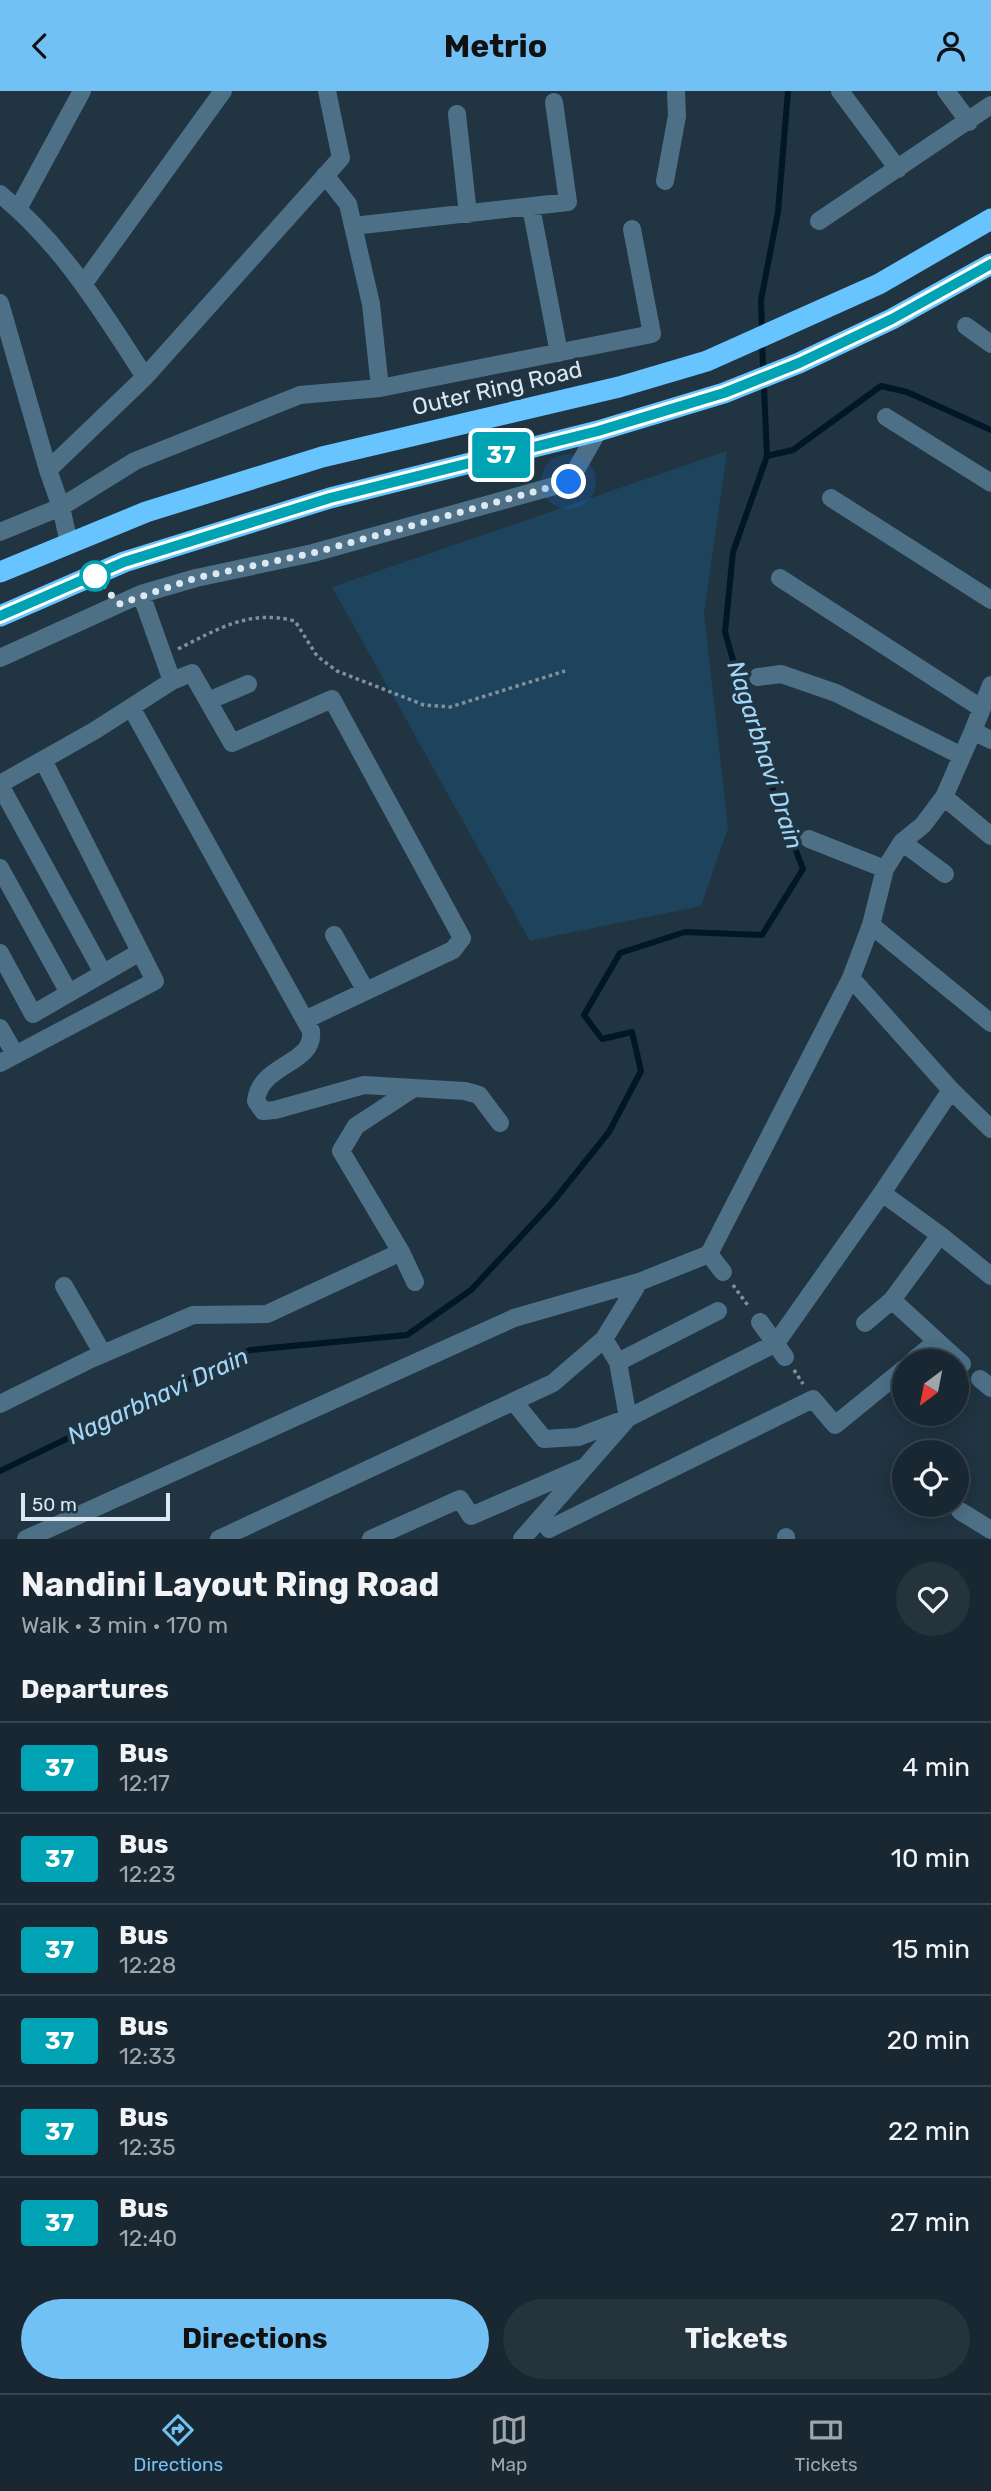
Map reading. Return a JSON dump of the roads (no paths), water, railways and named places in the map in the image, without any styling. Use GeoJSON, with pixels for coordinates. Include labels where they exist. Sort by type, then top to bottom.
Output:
{"type":"FeatureCollection","features":[{"type":"Feature","properties":{"kind":"highway","name":"Outer Ring Road"},"geometry":{"type":"LineString","coordinates":[[0,572],[146,512],[322,457],[619,387],[707,361],[879,284],[991,219]]}},
{"type":"Feature","properties":{"kind":"highway"},"geometry":{"type":"LineString","coordinates":[[0,616],[124,562],[330,498],[598,431],[724,393],[799,363],[892,319],[991,264]]}},
{"type":"Feature","properties":{"kind":"street"},"geometry":{"type":"LineString","coordinates":[[18,209],[82,91]]}},
{"type":"Feature","properties":{"kind":"street"},"geometry":{"type":"LineString","coordinates":[[84,283],[223,91]]}},
{"type":"Feature","properties":{"kind":"street"},"geometry":{"type":"LineString","coordinates":[[47,470],[145,377],[341,158],[327,91]]}},
{"type":"Feature","properties":{"kind":"street"},"geometry":{"type":"LineString","coordinates":[[665,181],[677,116],[676,91]]}},
{"type":"Feature","properties":{"kind":"street"},"geometry":{"type":"LineString","coordinates":[[840,91],[898,169]]}},
{"type":"Feature","properties":{"kind":"street"},"geometry":{"type":"LineString","coordinates":[[946,91],[969,122]]}},
{"type":"Feature","properties":{"kind":"street"},"geometry":{"type":"LineString","coordinates":[[353,226],[568,202],[554,102]]}},
{"type":"Feature","properties":{"kind":"street"},"geometry":{"type":"LineString","coordinates":[[819,221],[991,105]]}},
{"type":"Feature","properties":{"kind":"street"},"geometry":{"type":"LineString","coordinates":[[457,114],[468,213]]}},
{"type":"Feature","properties":{"kind":"street"},"geometry":{"type":"LineString","coordinates":[[325,175],[348,204],[371,304],[380,389]]}},
{"type":"Feature","properties":{"kind":"street"},"geometry":{"type":"LineString","coordinates":[[0,194],[18,209],[84,283],[145,377]]}},
{"type":"Feature","properties":{"kind":"street"},"geometry":{"type":"LineString","coordinates":[[531,207],[558,352]]}},
{"type":"Feature","properties":{"kind":"street"},"geometry":{"type":"LineString","coordinates":[[0,532],[61,507],[135,461],[300,395],[380,389],[652,334],[632,229]]}},
{"type":"Feature","properties":{"kind":"street"},"geometry":{"type":"LineString","coordinates":[[0,303],[47,470],[61,507],[69,544]]}},
{"type":"Feature","properties":{"kind":"street"},"geometry":{"type":"LineString","coordinates":[[966,326],[991,344]]}},
{"type":"Feature","properties":{"kind":"street"},"geometry":{"type":"LineString","coordinates":[[887,417],[991,483]]}},
{"type":"Feature","properties":{"kind":"street"},"geometry":{"type":"LineString","coordinates":[[0,658],[141,594],[196,578],[313,553],[569,482],[598,431]]}},
{"type":"Feature","properties":{"kind":"street"},"geometry":{"type":"LineString","coordinates":[[831,498],[991,600]]}},
{"type":"Feature","properties":{"kind":"street"},"geometry":{"type":"LineString","coordinates":[[780,578],[981,708]]}},
{"type":"Feature","properties":{"kind":"street"},"geometry":{"type":"LineString","coordinates":[[141,594],[172,681]]}},
{"type":"Feature","properties":{"kind":"street"},"geometry":{"type":"LineString","coordinates":[[103,973],[0,784],[172,681],[192,673],[232,743],[332,699],[462,937],[453,950],[366,991],[302,1016]]}},
{"type":"Feature","properties":{"kind":"street"},"geometry":{"type":"LineString","coordinates":[[758,677],[781,674],[836,693],[961,756]]}},
{"type":"Feature","properties":{"kind":"street"},"geometry":{"type":"LineString","coordinates":[[208,701],[248,684]]}},
{"type":"Feature","properties":{"kind":"street"},"geometry":{"type":"LineString","coordinates":[[26,1539],[514,1318],[639,1282],[709,1254],[851,978],[871,925],[885,869],[902,842],[923,825],[944,797],[991,685]]}},
{"type":"Feature","properties":{"kind":"street"},"geometry":{"type":"LineString","coordinates":[[131,707],[302,1016],[312,1041],[307,1051],[271,1074],[257,1089],[256,1101],[263,1111],[365,1085],[465,1091],[479,1095],[500,1122]]}},
{"type":"Feature","properties":{"kind":"street"},"geometry":{"type":"LineString","coordinates":[[973,731],[991,740]]}},
{"type":"Feature","properties":{"kind":"street"},"geometry":{"type":"LineString","coordinates":[[0,1028],[8,1058],[155,981],[43,760]]}},
{"type":"Feature","properties":{"kind":"street"},"geometry":{"type":"LineString","coordinates":[[944,797],[991,836]]}},
{"type":"Feature","properties":{"kind":"street"},"geometry":{"type":"LineString","coordinates":[[809,839],[885,869]]}},
{"type":"Feature","properties":{"kind":"street"},"geometry":{"type":"LineString","coordinates":[[902,842],[945,874]]}},
{"type":"Feature","properties":{"kind":"street"},"geometry":{"type":"LineString","coordinates":[[0,867],[69,993]]}},
{"type":"Feature","properties":{"kind":"street"},"geometry":{"type":"LineString","coordinates":[[871,925],[991,1023]]}},
{"type":"Feature","properties":{"kind":"street"},"geometry":{"type":"LineString","coordinates":[[334,935],[366,991]]}},
{"type":"Feature","properties":{"kind":"street"},"geometry":{"type":"LineString","coordinates":[[0,953],[33,1014],[140,951]]}},
{"type":"Feature","properties":{"kind":"street"},"geometry":{"type":"LineString","coordinates":[[851,978],[951,1090],[991,1129]]}},
{"type":"Feature","properties":{"kind":"street"},"geometry":{"type":"LineString","coordinates":[[414,1089],[356,1126],[341,1151],[401,1252],[415,1282]]}},
{"type":"Feature","properties":{"kind":"street"},"geometry":{"type":"LineString","coordinates":[[514,1402],[544,1439],[578,1437],[628,1418],[780,1350],[951,1090]]}},
{"type":"Feature","properties":{"kind":"street"},"geometry":{"type":"LineString","coordinates":[[882,1193],[991,1276]]}},
{"type":"Feature","properties":{"kind":"street"},"geometry":{"type":"LineString","coordinates":[[865,1323],[892,1300],[940,1235]]}},
{"type":"Feature","properties":{"kind":"street"},"geometry":{"type":"LineString","coordinates":[[0,1404],[192,1315],[267,1314],[401,1252]]}},
{"type":"Feature","properties":{"kind":"street"},"geometry":{"type":"LineString","coordinates":[[709,1254],[723,1272]]}},
{"type":"Feature","properties":{"kind":"street"},"geometry":{"type":"LineString","coordinates":[[219,1539],[553,1383],[604,1339],[639,1282]]}},
{"type":"Feature","properties":{"kind":"street"},"geometry":{"type":"LineString","coordinates":[[64,1286],[103,1354]]}},
{"type":"Feature","properties":{"kind":"street"},"geometry":{"type":"LineString","coordinates":[[892,1300],[946,1349]]}},
{"type":"Feature","properties":{"kind":"street"},"geometry":{"type":"LineString","coordinates":[[618,1362],[718,1311]]}},
{"type":"Feature","properties":{"kind":"street"},"geometry":{"type":"LineString","coordinates":[[760,1322],[780,1350]]}},
{"type":"Feature","properties":{"kind":"street"},"geometry":{"type":"LineString","coordinates":[[604,1339],[618,1362],[628,1418]]}},
{"type":"Feature","properties":{"kind":"street"},"geometry":{"type":"LineString","coordinates":[[927,1349],[937,1341]]}},
{"type":"Feature","properties":{"kind":"street"},"geometry":{"type":"LineString","coordinates":[[522,1539],[813,1399],[835,1425],[892,1379]]}},
{"type":"Feature","properties":{"kind":"street"},"geometry":{"type":"LineString","coordinates":[[549,1527],[585,1467],[628,1418]]}},
{"type":"Feature","properties":{"kind":"street"},"geometry":{"type":"LineString","coordinates":[[371,1539],[460,1499],[471,1516],[585,1467]]}},
{"type":"Feature","properties":{"kind":"street"},"geometry":{"type":"LineString","coordinates":[[969,1516],[991,1529]]}},
{"type":"Feature","properties":{"kind":"waterway","name":"Nagarbhavi Drain"},"geometry":{"type":"LineString","coordinates":[[762,331],[761,300],[778,212],[788,91]]}},
{"type":"Feature","properties":{"kind":"waterway","name":"Nagarbhavi Drain"},"geometry":{"type":"LineString","coordinates":[[0,1471],[250,1350],[407,1335],[471,1290],[552,1203],[609,1132],[641,1071],[632,1032],[602,1039],[584,1015],[620,953],[685,932],[762,935],[803,869],[761,758],[725,632],[733,552],[767,456],[762,342]]}},
{"type":"Feature","properties":{"kind":"waterway"},"geometry":{"type":"LineString","coordinates":[[767,456],[793,450],[881,386],[907,392],[991,430]]}}]}
